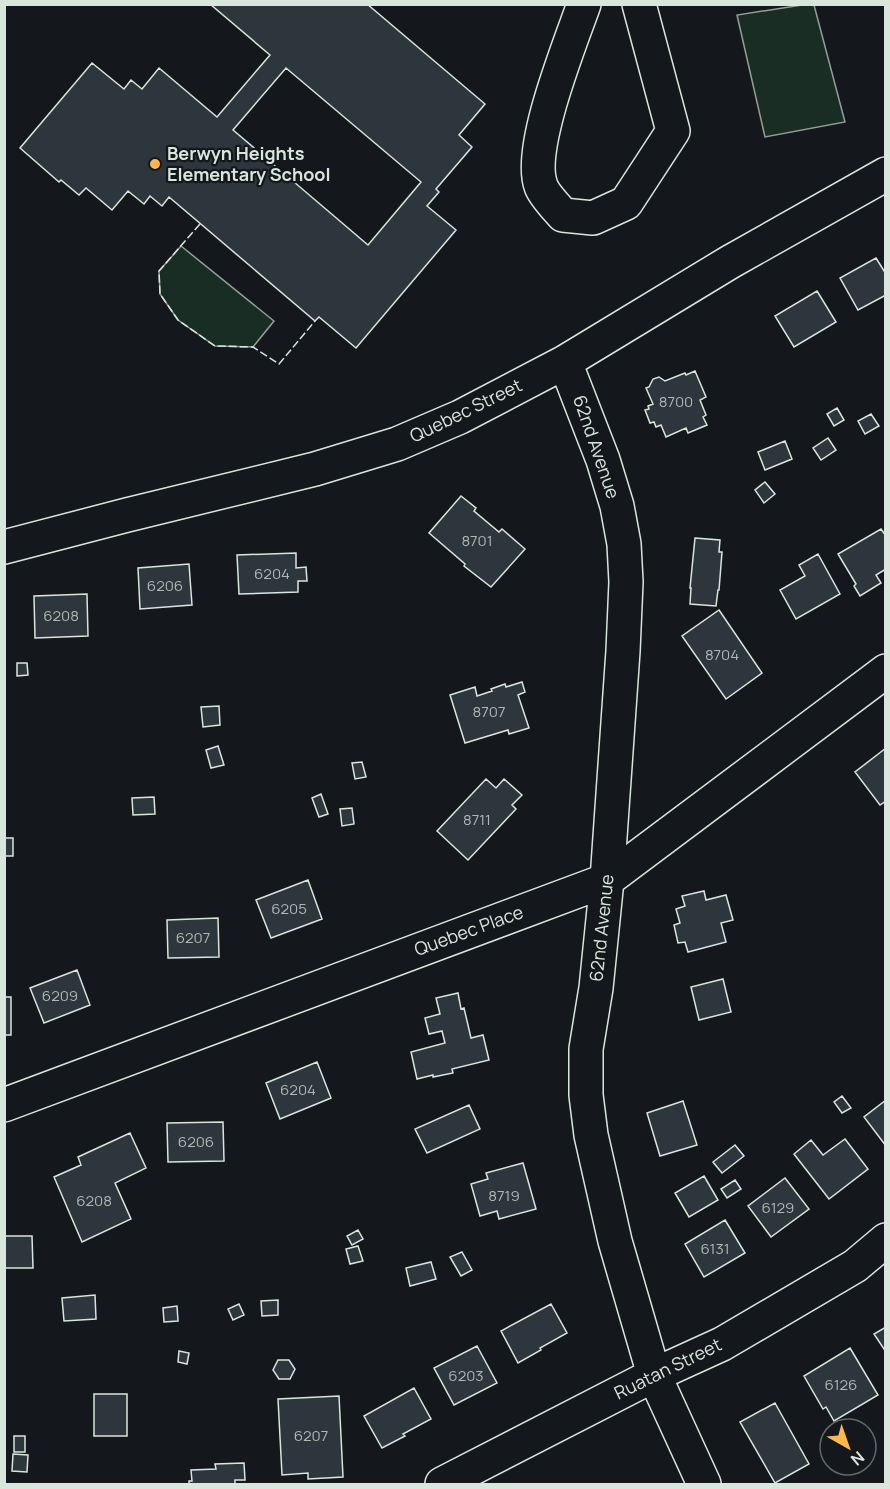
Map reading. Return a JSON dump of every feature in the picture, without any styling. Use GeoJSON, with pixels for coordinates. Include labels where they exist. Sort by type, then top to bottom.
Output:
{"type":"FeatureCollection","features":[{"type":"Feature","properties":{"kind":"street"},"geometry":{"type":"LineString","coordinates":[[584,4],[551,100],[540,148],[539,166],[541,187],[564,215],[593,218],[626,203],[673,131],[639,4]]}},
{"type":"Feature","properties":{"kind":"street","name":"Quebec Street"},"geometry":{"type":"LineString","coordinates":[[4,547],[127,514],[315,469],[397,444],[460,417],[565,362],[730,262],[885,174]]}},
{"type":"Feature","properties":{"kind":"street","name":"62nd Avenue"},"geometry":{"type":"LineString","coordinates":[[565,362],[603,460],[617,506],[624,544],[626,582],[607,880],[596,988],[586,1049],[586,1095],[591,1135],[615,1241],[654,1375],[704,1485]]}},
{"type":"Feature","properties":{"kind":"street","name":"Quebec Place"},"geometry":{"type":"LineString","coordinates":[[4,1105],[607,880],[885,671]]}},
{"type":"Feature","properties":{"kind":"street","name":"Ruatan Street"},"geometry":{"type":"LineString","coordinates":[[442,1485],[654,1375],[722,1344],[855,1266],[885,1240]]}},
{"type":"Feature","properties":{"kind":"green space"},"geometry":{"type":"Polygon","coordinates":[[[814,5],[845,122],[765,137],[737,15],[814,5]]]}},
{"type":"Feature","properties":{"kind":"green space"},"geometry":{"type":"Polygon","coordinates":[[[181,246],[274,321],[253,347],[215,346],[178,320],[160,294],[159,271],[181,246]]]}},
{"type":"Feature","properties":{"kind":"building","name":"Berwyn Heights Elementary School"},"geometry":{"type":"Polygon","coordinates":[[[210,4],[367,4],[485,104],[459,135],[472,147],[436,189],[439,192],[427,206],[456,230],[356,348],[319,317],[315,321],[169,197],[162,206],[150,196],[144,204],[128,191],[112,210],[86,188],[79,195],[61,180],[59,182],[20,148],[92,63],[124,89],[131,80],[142,89],[159,68],[217,117],[270,55],[210,4]],[[286,68],[233,130],[368,245],[421,182],[286,68]]]}},
{"type":"Feature","properties":{"kind":"building"},"geometry":{"type":"Polygon","coordinates":[[[876,258],[886,274],[886,295],[858,310],[840,278],[876,258]]]}},
{"type":"Feature","properties":{"kind":"building"},"geometry":{"type":"Polygon","coordinates":[[[817,291],[836,322],[794,347],[775,316],[817,291]]]}},
{"type":"Feature","properties":{"kind":"building"},"geometry":{"type":"Polygon","coordinates":[[[695,371],[706,397],[700,400],[707,425],[688,433],[686,428],[666,437],[661,425],[656,427],[654,422],[650,423],[645,410],[653,404],[646,388],[653,379],[659,377],[665,381],[695,371]]]}},
{"type":"Feature","properties":{"kind":"building"},"geometry":{"type":"Polygon","coordinates":[[[837,408],[844,420],[834,426],[827,414],[837,408]]]}},
{"type":"Feature","properties":{"kind":"building"},"geometry":{"type":"Polygon","coordinates":[[[871,414],[879,426],[865,434],[858,421],[871,414]]]}},
{"type":"Feature","properties":{"kind":"building"},"geometry":{"type":"Polygon","coordinates":[[[828,438],[836,450],[821,460],[813,448],[828,438]]]}},
{"type":"Feature","properties":{"kind":"building"},"geometry":{"type":"Polygon","coordinates":[[[785,441],[792,459],[765,470],[758,452],[785,441]]]}},
{"type":"Feature","properties":{"kind":"building"},"geometry":{"type":"Polygon","coordinates":[[[765,482],[775,494],[764,503],[755,490],[765,482]]]}},
{"type":"Feature","properties":{"kind":"building"},"geometry":{"type":"Polygon","coordinates":[[[461,496],[476,508],[474,511],[499,532],[502,529],[525,549],[491,587],[464,566],[465,564],[429,533],[461,496]]]}},
{"type":"Feature","properties":{"kind":"building"},"geometry":{"type":"Polygon","coordinates":[[[881,529],[886,536],[886,569],[876,575],[881,583],[860,596],[854,586],[856,584],[838,554],[881,529]]]}},
{"type":"Feature","properties":{"kind":"building"},"geometry":{"type":"Polygon","coordinates":[[[695,538],[720,540],[719,552],[722,552],[716,606],[690,604],[695,538]]]}},
{"type":"Feature","properties":{"kind":"building"},"geometry":{"type":"Polygon","coordinates":[[[296,553],[296,568],[306,567],[307,581],[298,581],[298,592],[239,594],[237,555],[296,553]]]}},
{"type":"Feature","properties":{"kind":"building"},"geometry":{"type":"Polygon","coordinates":[[[818,554],[840,594],[796,619],[780,590],[805,576],[799,565],[818,554]]]}},
{"type":"Feature","properties":{"kind":"building"},"geometry":{"type":"Polygon","coordinates":[[[189,564],[192,605],[140,609],[138,568],[189,564]]]}},
{"type":"Feature","properties":{"kind":"building"},"geometry":{"type":"Polygon","coordinates":[[[87,594],[88,636],[35,638],[34,596],[87,594]]]}},
{"type":"Feature","properties":{"kind":"building"},"geometry":{"type":"Polygon","coordinates":[[[719,610],[762,673],[726,699],[682,636],[719,610]]]}},
{"type":"Feature","properties":{"kind":"building"},"geometry":{"type":"Polygon","coordinates":[[[17,663],[27,663],[28,675],[17,676],[17,663]]]}},
{"type":"Feature","properties":{"kind":"building"},"geometry":{"type":"Polygon","coordinates":[[[522,682],[525,692],[518,695],[529,728],[509,734],[508,730],[465,743],[450,695],[475,687],[477,696],[505,684],[506,687],[522,682]]]}},
{"type":"Feature","properties":{"kind":"building"},"geometry":{"type":"Polygon","coordinates":[[[219,706],[220,725],[203,727],[201,707],[219,706]]]}},
{"type":"Feature","properties":{"kind":"building"},"geometry":{"type":"Polygon","coordinates":[[[218,746],[224,765],[211,768],[206,750],[218,746]]]}},
{"type":"Feature","properties":{"kind":"building"},"geometry":{"type":"Polygon","coordinates":[[[886,748],[886,801],[880,805],[855,772],[886,748]]]}},
{"type":"Feature","properties":{"kind":"building"},"geometry":{"type":"Polygon","coordinates":[[[362,762],[366,777],[355,779],[352,763],[362,762]]]}},
{"type":"Feature","properties":{"kind":"building"},"geometry":{"type":"Polygon","coordinates":[[[486,779],[496,788],[504,779],[522,795],[512,805],[516,809],[468,860],[437,831],[486,779]]]}},
{"type":"Feature","properties":{"kind":"building"},"geometry":{"type":"Polygon","coordinates":[[[321,794],[328,814],[319,817],[312,798],[321,794]]]}},
{"type":"Feature","properties":{"kind":"building"},"geometry":{"type":"Polygon","coordinates":[[[154,797],[155,814],[133,815],[132,798],[154,797]]]}},
{"type":"Feature","properties":{"kind":"building"},"geometry":{"type":"Polygon","coordinates":[[[352,808],[354,824],[342,826],[340,809],[352,808]]]}},
{"type":"Feature","properties":{"kind":"building"},"geometry":{"type":"Polygon","coordinates":[[[4,838],[13,838],[13,856],[4,856],[4,838]]]}},
{"type":"Feature","properties":{"kind":"building"},"geometry":{"type":"Polygon","coordinates":[[[308,880],[322,919],[271,938],[256,900],[308,880]]]}},
{"type":"Feature","properties":{"kind":"building"},"geometry":{"type":"Polygon","coordinates":[[[704,891],[706,900],[726,895],[733,920],[721,923],[726,942],[688,952],[685,942],[678,943],[674,925],[680,923],[676,909],[685,906],[682,896],[704,891]]]}},
{"type":"Feature","properties":{"kind":"building"},"geometry":{"type":"Polygon","coordinates":[[[218,918],[219,957],[168,958],[167,920],[218,918]]]}},
{"type":"Feature","properties":{"kind":"building"},"geometry":{"type":"Polygon","coordinates":[[[77,970],[90,1005],[44,1023],[30,988],[77,970]]]}},
{"type":"Feature","properties":{"kind":"building"},"geometry":{"type":"Polygon","coordinates":[[[723,979],[731,1012],[699,1020],[691,987],[723,979]]]}},
{"type":"Feature","properties":{"kind":"building"},"geometry":{"type":"Polygon","coordinates":[[[458,993],[471,1038],[483,1035],[489,1060],[452,1069],[453,1073],[417,1079],[411,1052],[445,1043],[442,1031],[429,1034],[425,1018],[440,1014],[436,998],[458,993]]]}},
{"type":"Feature","properties":{"kind":"building"},"geometry":{"type":"Polygon","coordinates":[[[4,997],[11,997],[11,1035],[4,1035],[4,997]]]}},
{"type":"Feature","properties":{"kind":"building"},"geometry":{"type":"Polygon","coordinates":[[[317,1062],[331,1098],[280,1119],[266,1083],[317,1062]]]}},
{"type":"Feature","properties":{"kind":"building"},"geometry":{"type":"Polygon","coordinates":[[[842,1096],[851,1108],[842,1113],[834,1102],[842,1096]]]}},
{"type":"Feature","properties":{"kind":"building"},"geometry":{"type":"Polygon","coordinates":[[[886,1100],[886,1146],[864,1117],[886,1100]]]}},
{"type":"Feature","properties":{"kind":"building"},"geometry":{"type":"Polygon","coordinates":[[[683,1101],[697,1145],[660,1156],[647,1113],[683,1101]]]}},
{"type":"Feature","properties":{"kind":"building"},"geometry":{"type":"Polygon","coordinates":[[[469,1105],[480,1129],[427,1153],[415,1129],[469,1105]]]}},
{"type":"Feature","properties":{"kind":"building"},"geometry":{"type":"Polygon","coordinates":[[[223,1122],[224,1161],[168,1162],[167,1123],[223,1122]]]}},
{"type":"Feature","properties":{"kind":"building"},"geometry":{"type":"Polygon","coordinates":[[[130,1133],[146,1168],[115,1183],[131,1219],[82,1242],[54,1177],[81,1165],[78,1157],[130,1133]]]}},
{"type":"Feature","properties":{"kind":"building"},"geometry":{"type":"Polygon","coordinates":[[[845,1139],[868,1169],[829,1199],[794,1154],[811,1140],[823,1155],[845,1139]]]}},
{"type":"Feature","properties":{"kind":"building"},"geometry":{"type":"Polygon","coordinates":[[[735,1145],[744,1156],[722,1173],[713,1162],[735,1145]]]}},
{"type":"Feature","properties":{"kind":"building"},"geometry":{"type":"Polygon","coordinates":[[[523,1163],[536,1209],[499,1219],[497,1211],[480,1216],[471,1184],[488,1179],[486,1173],[523,1163]]]}},
{"type":"Feature","properties":{"kind":"building"},"geometry":{"type":"Polygon","coordinates":[[[704,1176],[718,1200],[689,1217],[675,1193],[704,1176]]]}},
{"type":"Feature","properties":{"kind":"building"},"geometry":{"type":"Polygon","coordinates":[[[785,1178],[809,1209],[771,1237],[748,1206],[785,1178]]]}},
{"type":"Feature","properties":{"kind":"building"},"geometry":{"type":"Polygon","coordinates":[[[735,1180],[741,1189],[727,1198],[721,1189],[735,1180]]]}},
{"type":"Feature","properties":{"kind":"building"},"geometry":{"type":"Polygon","coordinates":[[[725,1220],[745,1253],[704,1277],[685,1244],[725,1220]]]}},
{"type":"Feature","properties":{"kind":"building"},"geometry":{"type":"Polygon","coordinates":[[[358,1230],[363,1239],[352,1245],[347,1236],[358,1230]]]}},
{"type":"Feature","properties":{"kind":"building"},"geometry":{"type":"Polygon","coordinates":[[[4,1236],[32,1236],[33,1268],[5,1268],[4,1270],[4,1236]]]}},
{"type":"Feature","properties":{"kind":"building"},"geometry":{"type":"Polygon","coordinates":[[[358,1246],[363,1261],[350,1264],[346,1249],[358,1246]]]}},
{"type":"Feature","properties":{"kind":"building"},"geometry":{"type":"Polygon","coordinates":[[[462,1252],[472,1270],[461,1276],[450,1257],[462,1252]]]}},
{"type":"Feature","properties":{"kind":"building"},"geometry":{"type":"Polygon","coordinates":[[[431,1262],[436,1279],[410,1286],[406,1268],[431,1262]]]}},
{"type":"Feature","properties":{"kind":"building"},"geometry":{"type":"Polygon","coordinates":[[[95,1295],[96,1319],[64,1321],[62,1298],[95,1295]]]}},
{"type":"Feature","properties":{"kind":"building"},"geometry":{"type":"Polygon","coordinates":[[[278,1300],[278,1315],[262,1316],[261,1301],[278,1300]]]}},
{"type":"Feature","properties":{"kind":"building"},"geometry":{"type":"Polygon","coordinates":[[[239,1304],[244,1315],[233,1320],[228,1309],[239,1304]]]}},
{"type":"Feature","properties":{"kind":"building"},"geometry":{"type":"Polygon","coordinates":[[[551,1304],[567,1333],[518,1363],[501,1331],[551,1304]]]}},
{"type":"Feature","properties":{"kind":"building"},"geometry":{"type":"Polygon","coordinates":[[[177,1306],[178,1321],[164,1322],[163,1308],[177,1306]]]}},
{"type":"Feature","properties":{"kind":"building"},"geometry":{"type":"Polygon","coordinates":[[[886,1327],[886,1352],[874,1334],[886,1327]]]}},
{"type":"Feature","properties":{"kind":"building"},"geometry":{"type":"Polygon","coordinates":[[[477,1346],[497,1383],[454,1405],[434,1368],[477,1346]]]}},
{"type":"Feature","properties":{"kind":"building"},"geometry":{"type":"Polygon","coordinates":[[[850,1348],[878,1395],[841,1417],[832,1417],[826,1407],[823,1409],[804,1376],[850,1348]]]}},
{"type":"Feature","properties":{"kind":"building"},"geometry":{"type":"Polygon","coordinates":[[[179,1351],[189,1353],[187,1364],[178,1362],[179,1351]]]}},
{"type":"Feature","properties":{"kind":"building"},"geometry":{"type":"Polygon","coordinates":[[[278,1360],[289,1360],[295,1369],[290,1379],[279,1379],[273,1370],[278,1360]]]}},
{"type":"Feature","properties":{"kind":"building"},"geometry":{"type":"Polygon","coordinates":[[[414,1388],[431,1419],[382,1448],[364,1416],[414,1388]]]}},
{"type":"Feature","properties":{"kind":"building"},"geometry":{"type":"Polygon","coordinates":[[[94,1394],[127,1394],[127,1436],[94,1436],[94,1394]]]}},
{"type":"Feature","properties":{"kind":"building"},"geometry":{"type":"Polygon","coordinates":[[[339,1396],[343,1477],[308,1479],[308,1473],[282,1475],[278,1399],[339,1396]]]}},
{"type":"Feature","properties":{"kind":"building"},"geometry":{"type":"Polygon","coordinates":[[[775,1403],[809,1464],[775,1483],[740,1422],[775,1403]]]}},
{"type":"Feature","properties":{"kind":"building"},"geometry":{"type":"Polygon","coordinates":[[[14,1436],[25,1436],[25,1452],[14,1452],[14,1436]]]}},
{"type":"Feature","properties":{"kind":"building"},"geometry":{"type":"Polygon","coordinates":[[[13,1454],[28,1455],[27,1472],[12,1471],[13,1454]]]}},
{"type":"Feature","properties":{"kind":"building"},"geometry":{"type":"Polygon","coordinates":[[[244,1463],[245,1480],[235,1480],[235,1484],[189,1484],[189,1481],[192,1481],[191,1470],[216,1469],[215,1464],[244,1463]]]}},
{"type":"Feature","properties":{"kind":"fence"},"geometry":{"type":"LineString","coordinates":[[200,224],[159,271],[160,294],[178,320],[215,346],[253,347],[279,364],[315,321]]}},
{"type":"Feature","properties":{"kind":"place","name":"Berwyn Heights Elementary School"},"geometry":{"type":"Point","coordinates":[155,164]}}]}
